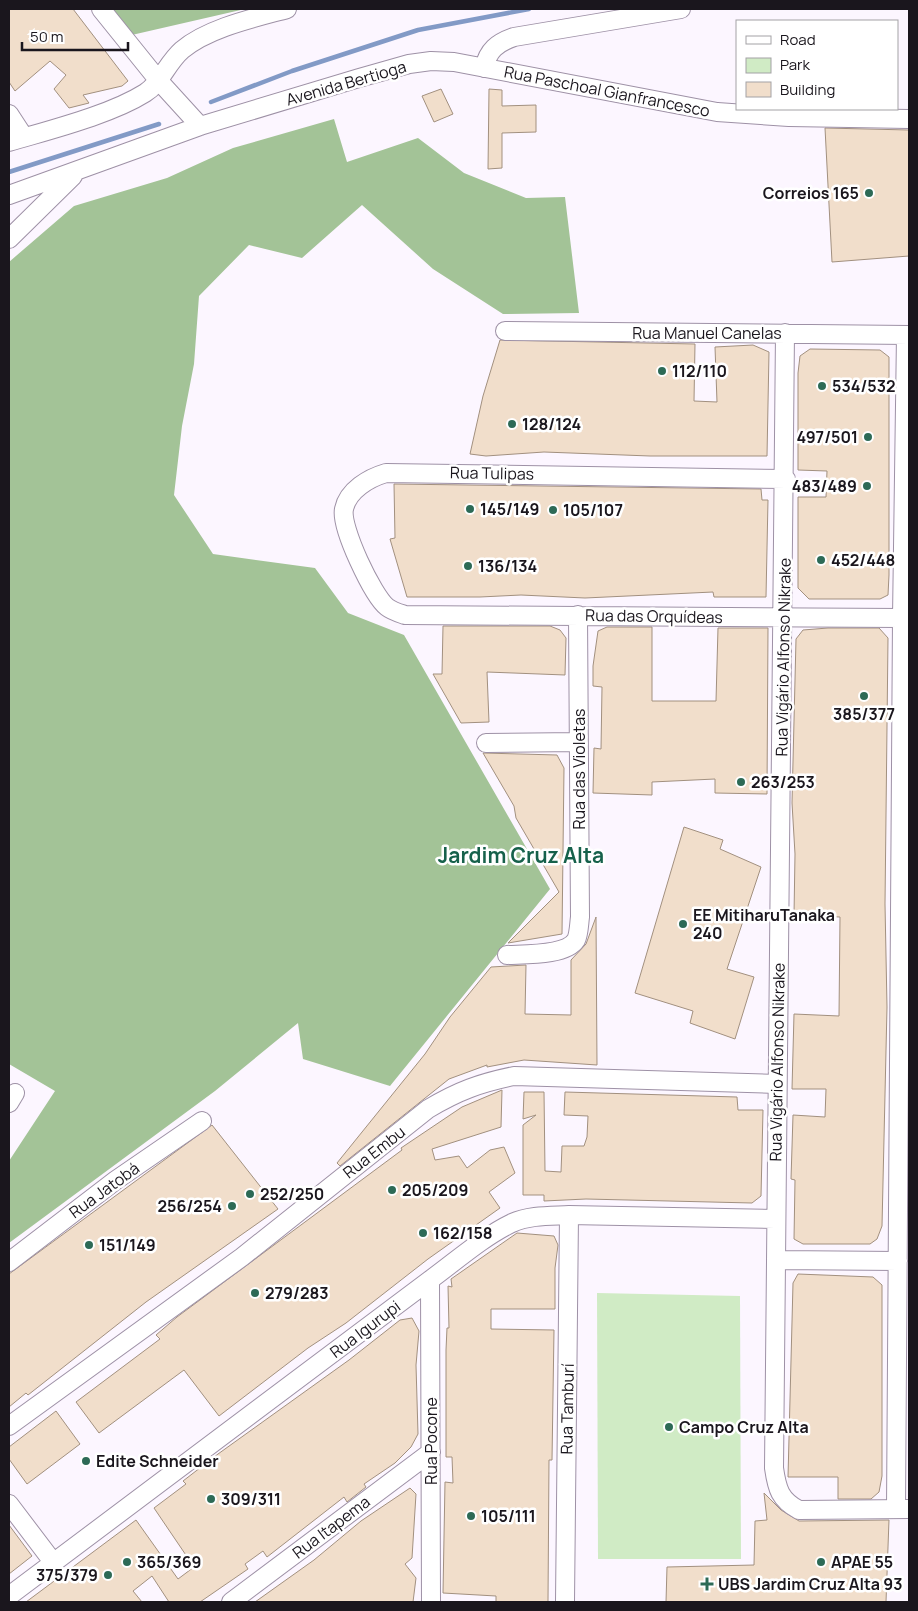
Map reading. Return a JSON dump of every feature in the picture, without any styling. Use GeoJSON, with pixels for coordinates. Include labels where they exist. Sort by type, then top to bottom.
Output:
{"type":"FeatureCollection","features":[{"type":"Feature","properties":{"kind":"street"},"geometry":{"type":"LineString","coordinates":[[101,9],[159,81],[200,126]]}},
{"type":"Feature","properties":{"kind":"street"},"geometry":{"type":"LineString","coordinates":[[9,114],[16,140],[126,104],[147,92],[159,81],[173,58],[197,41],[234,24],[287,9]]}},
{"type":"Feature","properties":{"kind":"street"},"geometry":{"type":"LineString","coordinates":[[484,68],[492,49],[514,37],[680,9]]}},
{"type":"Feature","properties":{"kind":"street","name":"Avenida Bertioga"},"geometry":{"type":"LineString","coordinates":[[9,195],[77,173],[200,126],[409,64],[431,61],[454,62],[484,68]]}},
{"type":"Feature","properties":{"kind":"street","name":"Rua Paschoal Gianfrancesco"},"geometry":{"type":"LineString","coordinates":[[484,68],[716,112],[789,117],[909,119]]}},
{"type":"Feature","properties":{"kind":"street"},"geometry":{"type":"LineString","coordinates":[[9,239],[77,173]]}},
{"type":"Feature","properties":{"kind":"street","name":"Rua Manuel Canelas"},"geometry":{"type":"LineString","coordinates":[[505,331],[908,335]]}},
{"type":"Feature","properties":{"kind":"street","name":"Rua Vigário Alfonso Nikrake"},"geometry":{"type":"LineString","coordinates":[[785,333],[786,479],[775,1219],[777,1260],[774,1468],[778,1493],[786,1504],[799,1510],[903,1509]]}},
{"type":"Feature","properties":{"kind":"street"},"geometry":{"type":"LineString","coordinates":[[903,1509],[908,335]]}},
{"type":"Feature","properties":{"kind":"street","name":"Rua Tulipas"},"geometry":{"type":"LineString","coordinates":[[405,614],[388,608],[379,598],[349,540],[344,521],[343,511],[352,494],[375,476],[403,472],[786,479]]}},
{"type":"Feature","properties":{"kind":"street","name":"Rua das Orquídeas"},"geometry":{"type":"LineString","coordinates":[[405,614],[783,617],[906,621]]}},
{"type":"Feature","properties":{"kind":"street","name":"Rua das Violetas"},"geometry":{"type":"LineString","coordinates":[[507,955],[559,951],[573,945],[577,938],[580,917],[578,615]]}},
{"type":"Feature","properties":{"kind":"street"},"geometry":{"type":"LineString","coordinates":[[486,743],[578,742]]}},
{"type":"Feature","properties":{"kind":"street","name":"Rua Embu"},"geometry":{"type":"LineString","coordinates":[[9,1426],[242,1257],[428,1109],[457,1092],[484,1082],[514,1076],[777,1084]]}},
{"type":"Feature","properties":{"kind":"street","name":"Rua Jatobá"},"geometry":{"type":"LineString","coordinates":[[9,1262],[116,1180],[202,1121]]}},
{"type":"Feature","properties":{"kind":"street","name":"Rua Igurupi"},"geometry":{"type":"LineString","coordinates":[[9,1596],[430,1280],[483,1241],[513,1223],[538,1216],[570,1215],[775,1219]]}},
{"type":"Feature","properties":{"kind":"street","name":"Rua Tamburí"},"geometry":{"type":"LineString","coordinates":[[565,1602],[570,1215]]}},
{"type":"Feature","properties":{"kind":"street"},"geometry":{"type":"LineString","coordinates":[[777,1260],[904,1257]]}},
{"type":"Feature","properties":{"kind":"street","name":"Rua Pocone"},"geometry":{"type":"LineString","coordinates":[[430,1280],[431,1602]]}},
{"type":"Feature","properties":{"kind":"street","name":"Rua Itapema"},"geometry":{"type":"LineString","coordinates":[[232,1602],[431,1452]]}},
{"type":"Feature","properties":{"kind":"street"},"geometry":{"type":"LineString","coordinates":[[9,1504],[53,1562]]}},
{"type":"Feature","properties":{"kind":"green space"},"geometry":{"type":"Polygon","coordinates":[[[100,9],[245,9],[123,37],[100,9]]]}},
{"type":"Feature","properties":{"kind":"green space"},"geometry":{"type":"Polygon","coordinates":[[[334,119],[347,162],[418,138],[464,173],[526,198],[565,197],[579,313],[503,314],[433,269],[362,205],[302,258],[249,245],[199,296],[194,364],[182,426],[174,495],[213,554],[315,568],[348,613],[404,635],[550,889],[390,1086],[303,1059],[298,1023],[215,1091],[9,1243],[9,1161],[55,1091],[9,1064],[9,262],[74,206],[167,178],[233,148],[334,119]]]}},
{"type":"Feature","properties":{"kind":"green space","name":"Campo Cruz Alta"},"geometry":{"type":"Polygon","coordinates":[[[597,1293],[740,1296],[741,1559],[598,1559],[597,1293]]]}},
{"type":"Feature","properties":{"kind":"building"},"geometry":{"type":"Polygon","coordinates":[[[9,9],[73,9],[128,81],[122,86],[83,95],[89,103],[69,108],[54,89],[66,75],[50,61],[15,91],[9,82],[9,9]]]}},
{"type":"Feature","properties":{"kind":"building"},"geometry":{"type":"Polygon","coordinates":[[[441,89],[453,114],[434,122],[422,96],[441,89]]]}},
{"type":"Feature","properties":{"kind":"building"},"geometry":{"type":"Polygon","coordinates":[[[489,89],[502,90],[502,106],[536,105],[536,132],[502,133],[502,168],[488,169],[489,89]]]}},
{"type":"Feature","properties":{"kind":"building","name":"Correios 165"},"geometry":{"type":"Polygon","coordinates":[[[825,128],[909,130],[909,256],[832,262],[825,128]]]}},
{"type":"Feature","properties":{"kind":"building"},"geometry":{"type":"Polygon","coordinates":[[[500,340],[695,344],[694,401],[717,402],[715,347],[753,345],[769,352],[767,456],[650,456],[544,452],[486,456],[470,454],[483,396],[500,340]]]}},
{"type":"Feature","properties":{"kind":"building"},"geometry":{"type":"Polygon","coordinates":[[[810,349],[880,350],[889,357],[889,575],[888,595],[880,599],[809,599],[798,588],[798,497],[826,497],[827,471],[798,470],[798,373],[800,356],[810,349]]]}},
{"type":"Feature","properties":{"kind":"building"},"geometry":{"type":"Polygon","coordinates":[[[394,484],[761,489],[762,500],[768,500],[766,597],[714,597],[713,592],[585,598],[521,595],[407,597],[390,539],[395,538],[394,484]]]}},
{"type":"Feature","properties":{"kind":"building"},"geometry":{"type":"Polygon","coordinates":[[[443,626],[550,626],[560,630],[566,638],[565,675],[487,672],[489,722],[461,723],[433,674],[442,674],[443,626]]]}},
{"type":"Feature","properties":{"kind":"building"},"geometry":{"type":"Polygon","coordinates":[[[607,627],[652,627],[652,701],[716,701],[718,628],[768,628],[767,794],[715,793],[715,779],[652,782],[652,795],[593,793],[594,748],[601,749],[602,687],[593,686],[593,666],[598,631],[607,627]]]}},
{"type":"Feature","properties":{"kind":"building"},"geometry":{"type":"Polygon","coordinates":[[[879,628],[888,638],[885,904],[887,1007],[882,1226],[877,1239],[870,1244],[803,1244],[794,1239],[795,1180],[791,1179],[793,1115],[825,1117],[826,1089],[792,1089],[794,1014],[839,1016],[840,917],[794,915],[795,854],[792,803],[796,639],[803,630],[879,628]]]}},
{"type":"Feature","properties":{"kind":"building"},"geometry":{"type":"Polygon","coordinates":[[[483,753],[557,755],[564,768],[562,934],[508,943],[559,892],[516,818],[514,806],[483,753]]]}},
{"type":"Feature","properties":{"kind":"building"},"geometry":{"type":"Polygon","coordinates":[[[684,827],[723,840],[720,849],[761,867],[727,969],[754,977],[735,1039],[690,1023],[693,1011],[635,993],[684,827]]]}},
{"type":"Feature","properties":{"kind":"building"},"geometry":{"type":"Polygon","coordinates":[[[596,917],[597,1065],[524,1060],[487,1067],[487,1065],[449,1079],[340,1166],[337,1163],[425,1054],[450,1017],[491,967],[526,965],[525,1014],[571,1015],[571,960],[586,944],[596,917]]]}},
{"type":"Feature","properties":{"kind":"building"},"geometry":{"type":"Polygon","coordinates":[[[502,1090],[501,1127],[432,1149],[435,1160],[459,1156],[467,1168],[490,1150],[504,1147],[515,1173],[489,1192],[500,1208],[428,1259],[346,1323],[308,1348],[219,1416],[184,1370],[99,1433],[76,1402],[160,1339],[156,1335],[177,1317],[402,1150],[401,1148],[462,1107],[502,1090]]]}},
{"type":"Feature","properties":{"kind":"building"},"geometry":{"type":"Polygon","coordinates":[[[524,1092],[544,1092],[545,1171],[561,1172],[562,1146],[584,1146],[587,1137],[588,1116],[564,1115],[565,1092],[737,1097],[738,1110],[763,1110],[761,1196],[752,1203],[586,1199],[544,1201],[544,1195],[523,1195],[523,1125],[536,1115],[523,1119],[524,1092]]]}},
{"type":"Feature","properties":{"kind":"building"},"geometry":{"type":"Polygon","coordinates":[[[212,1125],[278,1209],[146,1302],[28,1395],[26,1393],[9,1407],[9,1274],[212,1125]]]}},
{"type":"Feature","properties":{"kind":"building"},"geometry":{"type":"Polygon","coordinates":[[[517,1233],[554,1236],[558,1245],[555,1268],[555,1309],[491,1309],[491,1329],[554,1330],[552,1460],[549,1460],[548,1602],[496,1602],[496,1596],[443,1593],[445,1482],[453,1483],[452,1457],[446,1457],[448,1286],[452,1287],[451,1279],[517,1233]]]}},
{"type":"Feature","properties":{"kind":"building"},"geometry":{"type":"Polygon","coordinates":[[[798,1274],[873,1277],[882,1285],[882,1476],[879,1492],[871,1499],[838,1499],[838,1477],[788,1477],[793,1283],[798,1274]]]}},
{"type":"Feature","properties":{"kind":"building"},"geometry":{"type":"Polygon","coordinates":[[[412,1318],[419,1331],[416,1365],[418,1434],[411,1447],[395,1463],[364,1484],[366,1487],[347,1502],[344,1497],[267,1557],[263,1551],[245,1564],[248,1569],[200,1602],[169,1602],[152,1576],[133,1591],[142,1602],[26,1602],[136,1520],[178,1579],[194,1567],[154,1508],[186,1484],[183,1481],[218,1454],[349,1360],[400,1320],[412,1318]]]}},
{"type":"Feature","properties":{"kind":"building"},"geometry":{"type":"Polygon","coordinates":[[[56,1411],[80,1444],[27,1484],[9,1459],[9,1447],[56,1411]]]}},
{"type":"Feature","properties":{"kind":"building"},"geometry":{"type":"Polygon","coordinates":[[[410,1488],[416,1494],[412,1558],[405,1564],[416,1578],[413,1602],[255,1602],[314,1560],[361,1521],[410,1488]]]}},
{"type":"Feature","properties":{"kind":"building","name":"APAE 55"},"geometry":{"type":"Polygon","coordinates":[[[764,1493],[781,1510],[799,1521],[889,1520],[886,1602],[666,1602],[667,1567],[754,1565],[755,1521],[767,1520],[764,1493]]]}},
{"type":"Feature","properties":{"kind":"building"},"geometry":{"type":"Polygon","coordinates":[[[9,1525],[32,1556],[9,1574],[9,1525]]]}},
{"type":"Feature","properties":{"kind":"waterway"},"geometry":{"type":"LineString","coordinates":[[211,102],[292,71],[418,30],[529,9]]}},
{"type":"Feature","properties":{"kind":"waterway"},"geometry":{"type":"LineString","coordinates":[[9,172],[159,124]]}},
{"type":"Feature","properties":{"kind":"place","name":"Correios 165"},"geometry":{"type":"Point","coordinates":[869,193]}},
{"type":"Feature","properties":{"kind":"place","name":"112/110"},"geometry":{"type":"Point","coordinates":[662,371]}},
{"type":"Feature","properties":{"kind":"place","name":"534/532"},"geometry":{"type":"Point","coordinates":[822,386]}},
{"type":"Feature","properties":{"kind":"place","name":"128/124"},"geometry":{"type":"Point","coordinates":[512,424]}},
{"type":"Feature","properties":{"kind":"place","name":"497/501"},"geometry":{"type":"Point","coordinates":[868,437]}},
{"type":"Feature","properties":{"kind":"place","name":"483/489"},"geometry":{"type":"Point","coordinates":[867,486]}},
{"type":"Feature","properties":{"kind":"place","name":"145/149"},"geometry":{"type":"Point","coordinates":[470,509]}},
{"type":"Feature","properties":{"kind":"place","name":"105/107"},"geometry":{"type":"Point","coordinates":[553,510]}},
{"type":"Feature","properties":{"kind":"place","name":"452/448"},"geometry":{"type":"Point","coordinates":[821,560]}},
{"type":"Feature","properties":{"kind":"place","name":"136/134"},"geometry":{"type":"Point","coordinates":[468,566]}},
{"type":"Feature","properties":{"kind":"place","name":"385/377"},"geometry":{"type":"Point","coordinates":[864,696]}},
{"type":"Feature","properties":{"kind":"place","name":"263/253"},"geometry":{"type":"Point","coordinates":[741,782]}},
{"type":"Feature","properties":{"kind":"place","name":"EE MitiharuTanaka 240"},"geometry":{"type":"Point","coordinates":[683,924]}},
{"type":"Feature","properties":{"kind":"place","name":"205/209"},"geometry":{"type":"Point","coordinates":[392,1190]}},
{"type":"Feature","properties":{"kind":"place","name":"252/250"},"geometry":{"type":"Point","coordinates":[250,1194]}},
{"type":"Feature","properties":{"kind":"place","name":"256/254"},"geometry":{"type":"Point","coordinates":[232,1206]}},
{"type":"Feature","properties":{"kind":"place","name":"162/158"},"geometry":{"type":"Point","coordinates":[423,1233]}},
{"type":"Feature","properties":{"kind":"place","name":"151/149"},"geometry":{"type":"Point","coordinates":[89,1245]}},
{"type":"Feature","properties":{"kind":"place","name":"279/283"},"geometry":{"type":"Point","coordinates":[255,1293]}},
{"type":"Feature","properties":{"kind":"place","name":"Campo Cruz Alta"},"geometry":{"type":"Point","coordinates":[669,1427]}},
{"type":"Feature","properties":{"kind":"place","name":"Edite Schneider"},"geometry":{"type":"Point","coordinates":[86,1461]}},
{"type":"Feature","properties":{"kind":"place","name":"309/311"},"geometry":{"type":"Point","coordinates":[211,1499]}},
{"type":"Feature","properties":{"kind":"place","name":"105/111"},"geometry":{"type":"Point","coordinates":[471,1516]}},
{"type":"Feature","properties":{"kind":"place","name":"365/369"},"geometry":{"type":"Point","coordinates":[127,1562]}},
{"type":"Feature","properties":{"kind":"place","name":"APAE 55"},"geometry":{"type":"Point","coordinates":[821,1562]}},
{"type":"Feature","properties":{"kind":"place","name":"375/379"},"geometry":{"type":"Point","coordinates":[108,1575]}},
{"type":"Feature","properties":{"kind":"place","name":"UBS Jardim Cruz Alta 93"},"geometry":{"type":"Point","coordinates":[707,1584]}},
{"type":"Feature","properties":{"kind":"district","name":"Jardim Cruz Alta"},"geometry":{"type":"Point","coordinates":[521,855]}}]}
